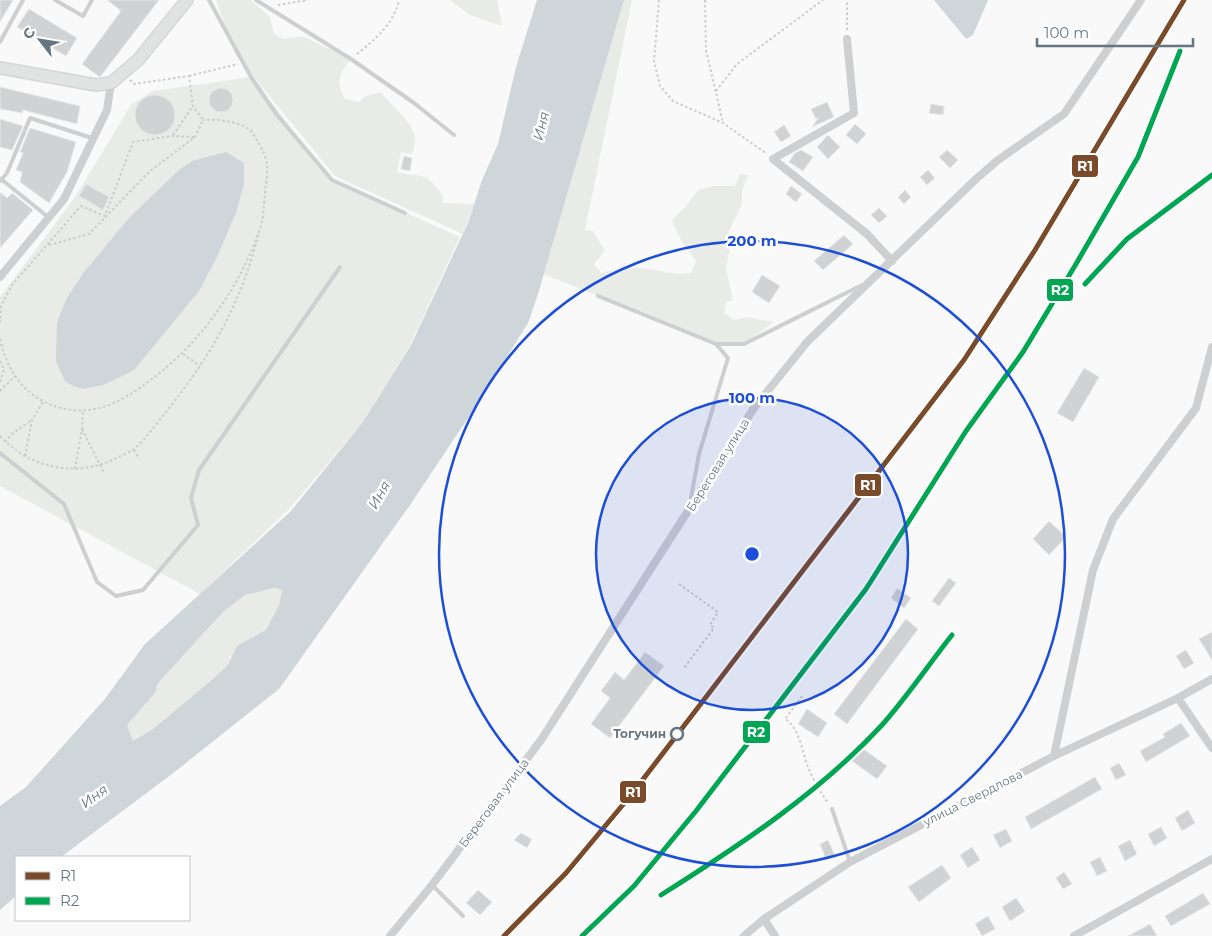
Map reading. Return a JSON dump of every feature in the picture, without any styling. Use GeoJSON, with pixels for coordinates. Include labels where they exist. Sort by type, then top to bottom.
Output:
{"type":"FeatureCollection","features":[{"type":"Feature","properties":{"kind":"street"},"geometry":{"type":"LineString","coordinates":[[0,68],[96,85],[111,83],[138,60],[187,0]]}},
{"type":"Feature","properties":{"kind":"street","name":"Береговая улица"},"geometry":{"type":"LineString","coordinates":[[390,936],[432,885],[542,740],[754,408],[807,342],[998,160],[1064,114],[1141,0]]}},
{"type":"Feature","properties":{"kind":"street"},"geometry":{"type":"LineString","coordinates":[[847,39],[854,113],[773,159],[868,234],[892,261]]}},
{"type":"Feature","properties":{"kind":"street"},"geometry":{"type":"LineString","coordinates":[[0,277],[64,199],[106,110],[111,83]]}},
{"type":"Feature","properties":{"kind":"street"},"geometry":{"type":"LineString","coordinates":[[1054,756],[1093,570],[1114,519],[1196,408],[1212,347]]}},
{"type":"Feature","properties":{"kind":"street","name":"улица Свердлова"},"geometry":{"type":"LineString","coordinates":[[744,936],[764,918],[850,862],[1054,756],[1178,698],[1212,679]]}},
{"type":"Feature","properties":{"kind":"street"},"geometry":{"type":"LineString","coordinates":[[1178,698],[1212,748]]}},
{"type":"Feature","properties":{"kind":"street"},"geometry":{"type":"LineString","coordinates":[[1074,936],[1212,859]]}},
{"type":"Feature","properties":{"kind":"street"},"geometry":{"type":"LineString","coordinates":[[764,918],[775,936]]}},
{"type":"Feature","properties":{"kind":"lane"},"geometry":{"type":"LineString","coordinates":[[0,42],[23,0]]}},
{"type":"Feature","properties":{"kind":"lane"},"geometry":{"type":"LineString","coordinates":[[55,0],[83,16],[92,0]]}},
{"type":"Feature","properties":{"kind":"lane"},"geometry":{"type":"LineString","coordinates":[[209,0],[244,63],[277,114],[332,180],[405,213]]}},
{"type":"Feature","properties":{"kind":"lane"},"geometry":{"type":"LineString","coordinates":[[256,0],[351,59],[414,103],[454,135]]}},
{"type":"Feature","properties":{"kind":"lane"},"geometry":{"type":"LineString","coordinates":[[50,218],[0,180],[7,173],[30,118],[92,138]]}},
{"type":"Feature","properties":{"kind":"lane"},"geometry":{"type":"LineString","coordinates":[[0,452],[64,504],[97,582],[116,596],[143,590],[198,526],[192,498],[199,470],[340,267]]}},
{"type":"Feature","properties":{"kind":"lane"},"geometry":{"type":"LineString","coordinates":[[598,296],[716,344],[744,344],[874,279]]}},
{"type":"Feature","properties":{"kind":"lane"},"geometry":{"type":"LineString","coordinates":[[689,510],[699,454],[728,358],[716,344]]}},
{"type":"Feature","properties":{"kind":"lane"},"geometry":{"type":"LineString","coordinates":[[832,808],[850,862]]}},
{"type":"Feature","properties":{"kind":"lane"},"geometry":{"type":"LineString","coordinates":[[432,885],[462,916]]}},
{"type":"Feature","properties":{"kind":"path"},"geometry":{"type":"LineString","coordinates":[[265,6],[308,0]]}},
{"type":"Feature","properties":{"kind":"path"},"geometry":{"type":"LineString","coordinates":[[351,59],[375,40],[396,14],[399,0]]}},
{"type":"Feature","properties":{"kind":"path"},"geometry":{"type":"LineString","coordinates":[[659,0],[654,62],[660,86],[673,101],[723,123],[773,159]]}},
{"type":"Feature","properties":{"kind":"path"},"geometry":{"type":"LineString","coordinates":[[705,0],[706,50],[723,123]]}},
{"type":"Feature","properties":{"kind":"path"},"geometry":{"type":"LineString","coordinates":[[716,91],[737,64],[823,0]]}},
{"type":"Feature","properties":{"kind":"path"},"geometry":{"type":"LineString","coordinates":[[847,39],[848,0]]}},
{"type":"Feature","properties":{"kind":"path"},"geometry":{"type":"LineString","coordinates":[[123,73],[134,84],[189,76],[244,63]]}},
{"type":"Feature","properties":{"kind":"path"},"geometry":{"type":"LineString","coordinates":[[189,76],[193,106],[202,120]]}},
{"type":"Feature","properties":{"kind":"path"},"geometry":{"type":"LineString","coordinates":[[172,136],[177,132],[193,106]]}},
{"type":"Feature","properties":{"kind":"path"},"geometry":{"type":"LineString","coordinates":[[0,436],[25,457],[49,467],[75,469],[100,466],[133,450],[190,382],[222,331],[250,271],[261,225],[268,166],[265,152],[250,130],[220,119],[202,120]]}},
{"type":"Feature","properties":{"kind":"path"},"geometry":{"type":"LineString","coordinates":[[49,245],[88,234],[149,172],[196,138],[202,120]]}},
{"type":"Feature","properties":{"kind":"path"},"geometry":{"type":"LineString","coordinates":[[105,216],[133,142],[172,136],[196,138]]}},
{"type":"Feature","properties":{"kind":"path"},"geometry":{"type":"LineString","coordinates":[[0,308],[12,285],[36,256],[49,245],[81,206],[105,216]]}},
{"type":"Feature","properties":{"kind":"path"},"geometry":{"type":"LineString","coordinates":[[0,339],[4,355],[15,376],[28,393],[43,402],[69,411],[99,410],[126,398],[183,354],[208,326],[238,278],[261,225]]}},
{"type":"Feature","properties":{"kind":"path"},"geometry":{"type":"LineString","coordinates":[[0,323],[2,305]]}},
{"type":"Feature","properties":{"kind":"path"},"geometry":{"type":"LineString","coordinates":[[183,354],[200,366]]}},
{"type":"Feature","properties":{"kind":"path"},"geometry":{"type":"LineString","coordinates":[[0,361],[4,370],[0,382]]}},
{"type":"Feature","properties":{"kind":"path"},"geometry":{"type":"LineString","coordinates":[[0,391],[15,376]]}},
{"type":"Feature","properties":{"kind":"path"},"geometry":{"type":"LineString","coordinates":[[25,457],[32,420],[43,402]]}},
{"type":"Feature","properties":{"kind":"path"},"geometry":{"type":"LineString","coordinates":[[75,469],[83,411]]}},
{"type":"Feature","properties":{"kind":"path"},"geometry":{"type":"LineString","coordinates":[[5,442],[12,434],[32,420]]}},
{"type":"Feature","properties":{"kind":"path"},"geometry":{"type":"LineString","coordinates":[[82,429],[104,473]]}},
{"type":"Feature","properties":{"kind":"path"},"geometry":{"type":"LineString","coordinates":[[133,450],[138,457]]}},
{"type":"Feature","properties":{"kind":"path"},"geometry":{"type":"LineString","coordinates":[[680,584],[718,612],[710,625],[714,628],[684,668]]}},
{"type":"Feature","properties":{"kind":"path"},"geometry":{"type":"LineString","coordinates":[[802,696],[785,719],[793,724],[816,785],[832,808]]}},
{"type":"Feature","properties":{"kind":"shaded area"},"geometry":{"type":"Polygon","coordinates":[[[216,0],[251,0],[270,17],[274,34],[284,39],[302,36],[351,59],[341,74],[339,82],[345,99],[359,102],[366,96],[381,92],[401,113],[413,131],[415,141],[412,154],[401,152],[397,172],[418,175],[432,182],[443,196],[442,203],[474,204],[463,234],[335,176],[235,54],[216,0]]]}},
{"type":"Feature","properties":{"kind":"shaded area"},"geometry":{"type":"Polygon","coordinates":[[[450,0],[497,0],[502,26],[470,15],[450,0]]]}},
{"type":"Feature","properties":{"kind":"shaded area"},"geometry":{"type":"Polygon","coordinates":[[[624,0],[632,0],[585,230],[593,231],[605,251],[594,264],[601,273],[636,268],[677,274],[691,273],[696,261],[681,240],[672,220],[698,190],[713,186],[735,186],[740,174],[748,175],[742,191],[742,204],[727,235],[730,247],[726,269],[733,300],[726,302],[724,313],[734,320],[746,317],[774,322],[744,344],[716,344],[544,274],[624,0]]]}},
{"type":"Feature","properties":{"kind":"shaded area"},"geometry":{"type":"Polygon","coordinates":[[[251,77],[332,180],[460,237],[410,345],[363,422],[290,508],[200,594],[0,486],[0,297],[75,197],[131,105],[153,91],[251,77]]]}},
{"type":"Feature","properties":{"kind":"shaded area"},"geometry":{"type":"Polygon","coordinates":[[[275,588],[282,589],[279,605],[266,630],[237,646],[228,665],[213,679],[153,729],[133,741],[127,725],[155,693],[158,683],[223,612],[245,595],[275,588]]]}},
{"type":"Feature","properties":{"kind":"water","name":"Иня"},"geometry":{"type":"Polygon","coordinates":[[[537,0],[624,0],[528,323],[482,397],[410,505],[279,689],[172,774],[62,856],[15,856],[15,897],[0,910],[0,806],[26,787],[104,700],[145,644],[291,511],[363,422],[411,345],[468,223],[482,180],[498,144],[516,67],[537,0]],[[275,588],[245,595],[223,612],[158,683],[155,693],[127,725],[133,741],[153,729],[213,679],[228,665],[237,646],[266,630],[279,605],[282,590],[275,588]]]}},
{"type":"Feature","properties":{"kind":"water"},"geometry":{"type":"Polygon","coordinates":[[[934,0],[988,0],[973,35],[966,39],[934,0]]]}},
{"type":"Feature","properties":{"kind":"water"},"geometry":{"type":"Polygon","coordinates":[[[226,152],[244,163],[244,184],[236,213],[215,261],[199,291],[134,370],[103,385],[84,389],[73,386],[65,381],[56,361],[57,322],[67,298],[84,272],[130,217],[180,169],[192,161],[226,152]]]}},
{"type":"Feature","properties":{"kind":"building"},"geometry":{"type":"Polygon","coordinates":[[[0,0],[13,0],[0,22],[0,0]]]}},
{"type":"Feature","properties":{"kind":"building"},"geometry":{"type":"Polygon","coordinates":[[[107,0],[159,0],[100,77],[82,64],[121,11],[107,0]]]}},
{"type":"Feature","properties":{"kind":"building"},"geometry":{"type":"Polygon","coordinates":[[[29,9],[77,38],[66,56],[17,27],[29,9]]]}},
{"type":"Feature","properties":{"kind":"building"},"geometry":{"type":"Polygon","coordinates":[[[0,87],[80,106],[77,124],[23,110],[22,113],[0,109],[0,87]]]}},
{"type":"Feature","properties":{"kind":"building"},"geometry":{"type":"Polygon","coordinates":[[[221,88],[230,91],[233,100],[230,109],[221,112],[212,109],[209,100],[212,91],[221,88]]]}},
{"type":"Feature","properties":{"kind":"building"},"geometry":{"type":"Polygon","coordinates":[[[155,95],[169,101],[175,115],[169,129],[155,135],[141,129],[135,115],[141,101],[155,95]]]}},
{"type":"Feature","properties":{"kind":"building"},"geometry":{"type":"Polygon","coordinates":[[[827,102],[834,117],[812,127],[819,117],[816,119],[811,109],[827,102]]]}},
{"type":"Feature","properties":{"kind":"building"},"geometry":{"type":"Polygon","coordinates":[[[931,104],[944,106],[943,115],[929,113],[931,104]]]}},
{"type":"Feature","properties":{"kind":"building"},"geometry":{"type":"Polygon","coordinates":[[[0,119],[23,126],[12,150],[0,147],[0,119]]]}},
{"type":"Feature","properties":{"kind":"building"},"geometry":{"type":"Polygon","coordinates":[[[855,124],[866,134],[857,144],[846,135],[855,124]]]}},
{"type":"Feature","properties":{"kind":"building"},"geometry":{"type":"Polygon","coordinates":[[[784,125],[791,136],[781,142],[774,132],[784,125]]]}},
{"type":"Feature","properties":{"kind":"building"},"geometry":{"type":"Polygon","coordinates":[[[30,128],[76,142],[67,172],[49,203],[20,182],[22,172],[16,170],[23,153],[20,152],[30,128]]]}},
{"type":"Feature","properties":{"kind":"building"},"geometry":{"type":"Polygon","coordinates":[[[828,135],[840,147],[828,159],[817,147],[828,135]]]}},
{"type":"Feature","properties":{"kind":"building"},"geometry":{"type":"Polygon","coordinates":[[[801,150],[813,157],[803,171],[789,162],[795,153],[801,150]]]}},
{"type":"Feature","properties":{"kind":"building"},"geometry":{"type":"Polygon","coordinates":[[[947,150],[958,160],[950,168],[939,157],[947,150]]]}},
{"type":"Feature","properties":{"kind":"building"},"geometry":{"type":"Polygon","coordinates":[[[404,156],[412,158],[410,171],[401,169],[404,156]]]}},
{"type":"Feature","properties":{"kind":"building"},"geometry":{"type":"Polygon","coordinates":[[[928,170],[935,178],[927,185],[920,177],[928,170]]]}},
{"type":"Feature","properties":{"kind":"building"},"geometry":{"type":"Polygon","coordinates":[[[86,184],[109,197],[103,210],[79,196],[86,184]]]}},
{"type":"Feature","properties":{"kind":"building"},"geometry":{"type":"Polygon","coordinates":[[[791,186],[802,194],[796,202],[786,194],[791,186]]]}},
{"type":"Feature","properties":{"kind":"building"},"geometry":{"type":"Polygon","coordinates":[[[905,190],[911,197],[904,204],[898,197],[905,190]]]}},
{"type":"Feature","properties":{"kind":"building"},"geometry":{"type":"Polygon","coordinates":[[[0,192],[7,198],[12,193],[33,210],[0,248],[0,192]]]}},
{"type":"Feature","properties":{"kind":"building"},"geometry":{"type":"Polygon","coordinates":[[[879,208],[887,216],[879,223],[871,215],[879,208]]]}},
{"type":"Feature","properties":{"kind":"building"},"geometry":{"type":"Polygon","coordinates":[[[844,235],[853,244],[823,270],[814,261],[844,235]]]}},
{"type":"Feature","properties":{"kind":"building"},"geometry":{"type":"Polygon","coordinates":[[[762,275],[780,286],[769,303],[752,292],[762,275]]]}},
{"type":"Feature","properties":{"kind":"building"},"geometry":{"type":"Polygon","coordinates":[[[1084,368],[1099,377],[1073,422],[1057,413],[1084,368]]]}},
{"type":"Feature","properties":{"kind":"building"},"geometry":{"type":"Polygon","coordinates":[[[1049,521],[1066,537],[1049,555],[1033,539],[1049,521]]]}},
{"type":"Feature","properties":{"kind":"building"},"geometry":{"type":"Polygon","coordinates":[[[949,578],[956,583],[939,606],[932,601],[949,578]]]}},
{"type":"Feature","properties":{"kind":"building"},"geometry":{"type":"Polygon","coordinates":[[[897,588],[911,598],[904,608],[891,598],[897,588]]]}},
{"type":"Feature","properties":{"kind":"building"},"geometry":{"type":"Polygon","coordinates":[[[906,619],[918,629],[847,724],[834,714],[906,619]]]}},
{"type":"Feature","properties":{"kind":"building"},"geometry":{"type":"Polygon","coordinates":[[[1212,632],[1212,660],[1199,639],[1212,632]]]}},
{"type":"Feature","properties":{"kind":"building"},"geometry":{"type":"Polygon","coordinates":[[[1186,650],[1194,663],[1184,669],[1176,656],[1186,650]]]}},
{"type":"Feature","properties":{"kind":"building"},"geometry":{"type":"Polygon","coordinates":[[[645,652],[664,666],[610,738],[591,724],[610,698],[601,691],[615,672],[624,680],[645,652]]]}},
{"type":"Feature","properties":{"kind":"building"},"geometry":{"type":"Polygon","coordinates":[[[807,709],[827,723],[818,737],[798,724],[807,709]]]}},
{"type":"Feature","properties":{"kind":"building"},"geometry":{"type":"Polygon","coordinates":[[[1181,723],[1190,736],[1146,762],[1140,751],[1165,737],[1163,734],[1181,723]]]}},
{"type":"Feature","properties":{"kind":"building"},"geometry":{"type":"Polygon","coordinates":[[[862,748],[887,766],[877,779],[852,761],[862,748]]]}},
{"type":"Feature","properties":{"kind":"building"},"geometry":{"type":"Polygon","coordinates":[[[1119,763],[1126,775],[1116,780],[1110,768],[1119,763]]]}},
{"type":"Feature","properties":{"kind":"building"},"geometry":{"type":"Polygon","coordinates":[[[1095,777],[1102,789],[1031,829],[1025,817],[1095,777]]]}},
{"type":"Feature","properties":{"kind":"building"},"geometry":{"type":"Polygon","coordinates":[[[1188,810],[1195,823],[1182,831],[1175,818],[1188,810]]]}},
{"type":"Feature","properties":{"kind":"building"},"geometry":{"type":"Polygon","coordinates":[[[1161,827],[1167,838],[1154,846],[1148,834],[1161,827]]]}},
{"type":"Feature","properties":{"kind":"building"},"geometry":{"type":"Polygon","coordinates":[[[1006,829],[1012,841],[1000,848],[993,835],[1006,829]]]}},
{"type":"Feature","properties":{"kind":"building"},"geometry":{"type":"Polygon","coordinates":[[[521,833],[532,839],[527,848],[514,840],[521,833]]]}},
{"type":"Feature","properties":{"kind":"building"},"geometry":{"type":"Polygon","coordinates":[[[828,840],[835,856],[826,859],[820,844],[828,840]]]}},
{"type":"Feature","properties":{"kind":"building"},"geometry":{"type":"Polygon","coordinates":[[[1130,840],[1137,854],[1125,861],[1118,846],[1130,840]]]}},
{"type":"Feature","properties":{"kind":"building"},"geometry":{"type":"Polygon","coordinates":[[[972,847],[980,860],[968,868],[960,855],[972,847]]]}},
{"type":"Feature","properties":{"kind":"building"},"geometry":{"type":"Polygon","coordinates":[[[1100,857],[1107,871],[1097,876],[1090,862],[1100,857]]]}},
{"type":"Feature","properties":{"kind":"building"},"geometry":{"type":"Polygon","coordinates":[[[942,865],[951,878],[919,902],[908,887],[942,865]]]}},
{"type":"Feature","properties":{"kind":"building"},"geometry":{"type":"Polygon","coordinates":[[[1064,872],[1072,884],[1063,889],[1056,878],[1064,872]]]}},
{"type":"Feature","properties":{"kind":"building"},"geometry":{"type":"Polygon","coordinates":[[[478,890],[492,902],[480,915],[466,903],[478,890]]]}},
{"type":"Feature","properties":{"kind":"building"},"geometry":{"type":"Polygon","coordinates":[[[1203,893],[1210,904],[1171,926],[1165,916],[1203,893]]]}},
{"type":"Feature","properties":{"kind":"building"},"geometry":{"type":"Polygon","coordinates":[[[1016,898],[1025,911],[1010,921],[1002,907],[1016,898]]]}},
{"type":"Feature","properties":{"kind":"building"},"geometry":{"type":"Polygon","coordinates":[[[988,916],[995,929],[982,936],[975,924],[988,916]]]}},
{"type":"Feature","properties":{"kind":"building"},"geometry":{"type":"Polygon","coordinates":[[[1150,924],[1157,936],[1128,936],[1150,924]]]}},
{"type":"Feature","properties":{"kind":"transit line","name":"R1"},"geometry":{"type":"LineString","coordinates":[[504,936],[566,873],[631,795],[964,360],[1035,250],[1184,0]]}},
{"type":"Feature","properties":{"kind":"transit line","name":"R2"},"geometry":{"type":"LineString","coordinates":[[582,936],[634,886],[696,811],[866,589],[966,431],[1023,352],[1076,264],[1138,157],[1180,51]]}},
{"type":"Feature","properties":{"kind":"transit line","name":"R2"},"geometry":{"type":"LineString","coordinates":[[1085,284],[1127,239],[1212,175]]}},
{"type":"Feature","properties":{"kind":"transit line","name":"R2"},"geometry":{"type":"LineString","coordinates":[[661,895],[749,838],[805,796],[858,750],[882,725],[909,692],[952,635]]}},
{"type":"Feature","properties":{"kind":"place","name":"Тогучин"},"geometry":{"type":"Point","coordinates":[677,734]}}]}
